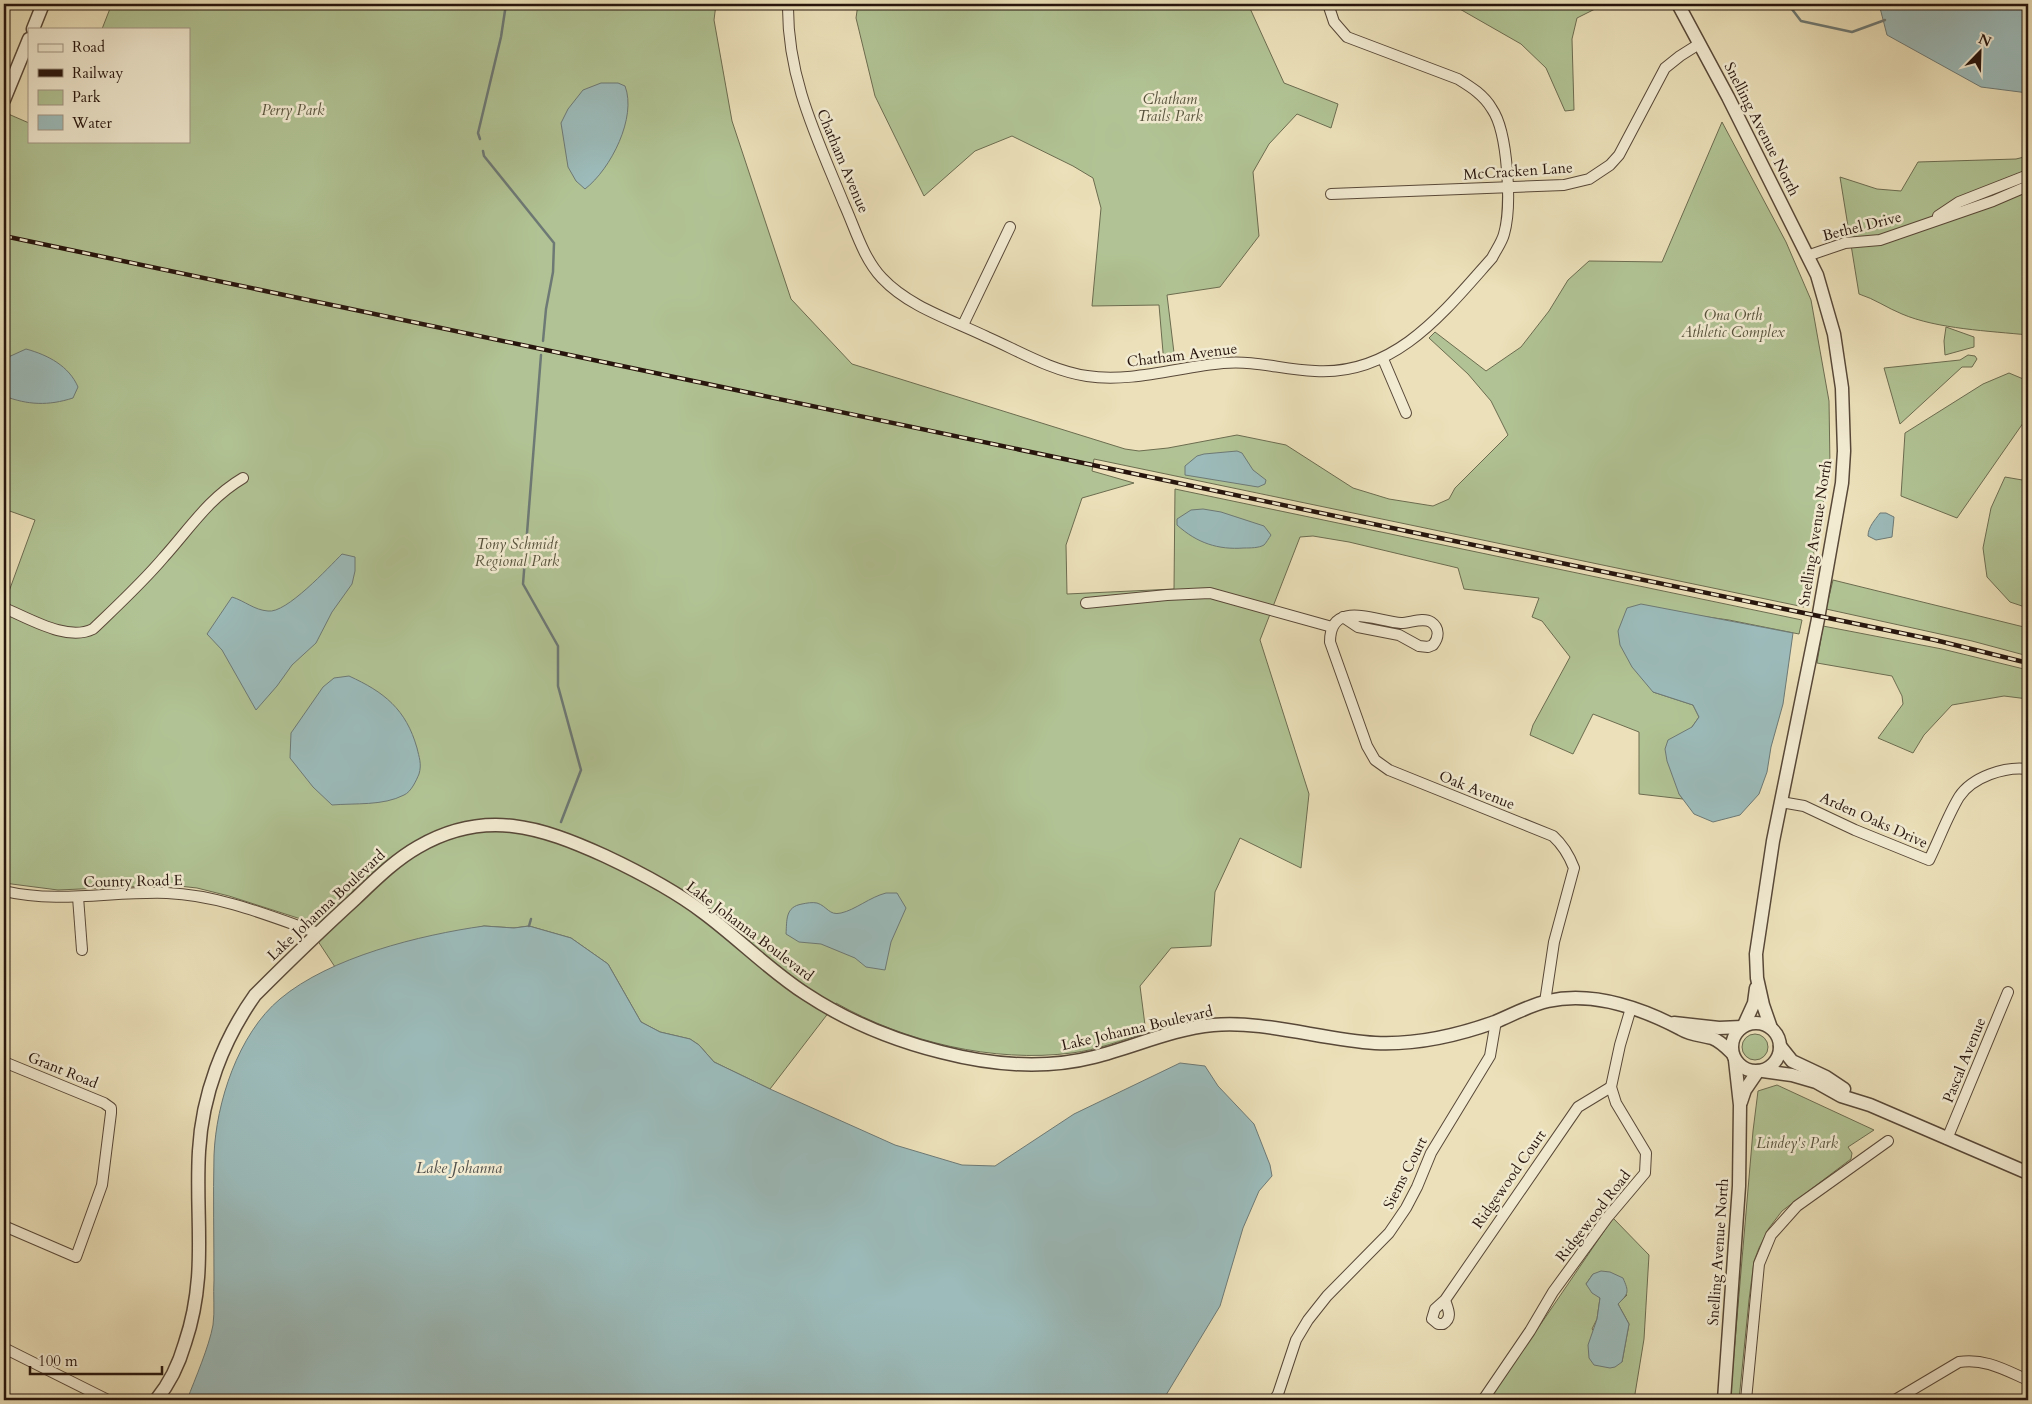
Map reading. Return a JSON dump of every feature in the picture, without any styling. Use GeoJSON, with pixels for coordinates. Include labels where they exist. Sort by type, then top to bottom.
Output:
{"type":"FeatureCollection","features":[{"type":"Feature","properties":{"kind":"street"},"geometry":{"type":"LineString","coordinates":[[33,28],[43,4]]}},
{"type":"Feature","properties":{"kind":"street","name":"Chatham Avenue"},"geometry":{"type":"LineString","coordinates":[[788,4],[790,42],[801,97],[865,252],[879,275],[903,296],[1052,367],[1088,376],[1122,377],[1222,363],[1243,362],[1263,363],[1315,372],[1352,369],[1383,359],[1400,350],[1426,329],[1492,258],[1504,233],[1508,207],[1503,133],[1493,109],[1473,88],[1458,79],[1347,37],[1334,22],[1328,4]]}},
{"type":"Feature","properties":{"kind":"street","name":"Snelling Avenue North"},"geometry":{"type":"LineString","coordinates":[[1678,4],[1728,97],[1817,275],[1834,334],[1842,388],[1844,452],[1842,482],[1762,904],[1756,954],[1757,978],[1754,1003],[1743,1026]]}},
{"type":"Feature","properties":{"kind":"street"},"geometry":{"type":"LineString","coordinates":[[4,100],[28,41]]}},
{"type":"Feature","properties":{"kind":"street","name":"McCracken Lane"},"geometry":{"type":"LineString","coordinates":[[1331,194],[1507,188],[1576,183],[1600,173],[1610,165],[1623,149],[1666,68],[1699,44]]}},
{"type":"Feature","properties":{"kind":"street","name":"Bethel Drive"},"geometry":{"type":"LineString","coordinates":[[1924,225],[1959,202],[2028,175]]}},
{"type":"Feature","properties":{"kind":"street","name":"Bethel Drive"},"geometry":{"type":"LineString","coordinates":[[1807,256],[1845,243],[1880,240],[2028,186]]}},
{"type":"Feature","properties":{"kind":"street"},"geometry":{"type":"LineString","coordinates":[[963,325],[1010,226]]}},
{"type":"Feature","properties":{"kind":"street"},"geometry":{"type":"LineString","coordinates":[[1383,359],[1406,413]]}},
{"type":"Feature","properties":{"kind":"street"},"geometry":{"type":"LineString","coordinates":[[4,608],[66,633],[81,633],[93,629],[164,558],[207,505],[227,488],[243,478]]}},
{"type":"Feature","properties":{"kind":"street"},"geometry":{"type":"LineString","coordinates":[[1086,603],[1176,594],[1210,593],[1332,627],[1343,616],[1364,616],[1400,623],[1428,621],[1436,627],[1438,637],[1433,645],[1424,648],[1399,635],[1358,626],[1343,616]]}},
{"type":"Feature","properties":{"kind":"street","name":"Oak Avenue"},"geometry":{"type":"LineString","coordinates":[[1332,627],[1330,642],[1366,746],[1375,760],[1389,770],[1553,836],[1570,858],[1574,868],[1554,942],[1545,1002]]}},
{"type":"Feature","properties":{"kind":"street","name":"Arden Oaks Drive"},"geometry":{"type":"LineString","coordinates":[[1781,802],[1804,806],[1855,830],[1929,860],[1960,796],[1973,784],[1986,776],[2000,772],[2021,768],[2028,769]]}},
{"type":"Feature","properties":{"kind":"street","name":"Lake Johanna Boulevard"},"geometry":{"type":"LineString","coordinates":[[156,1400],[167,1386],[179,1362],[194,1313],[200,1261],[199,1151],[206,1103],[215,1072],[230,1034],[241,1014],[255,995],[386,870],[432,839],[468,828],[510,825],[537,829],[562,837],[639,873],[701,911],[788,982],[838,1013],[889,1036],[968,1059],[1018,1065],[1067,1062],[1097,1056],[1193,1028],[1214,1025],[1244,1025],[1376,1043],[1428,1040],[1450,1036],[1545,1002],[1581,998],[1618,1003],[1667,1022],[1689,1034],[1713,1038],[1733,1056]]}},
{"type":"Feature","properties":{"kind":"street","name":"County Road E"},"geometry":{"type":"LineString","coordinates":[[4,891],[38,896],[78,897],[167,893],[190,895],[238,906],[318,933]]}},
{"type":"Feature","properties":{"kind":"street"},"geometry":{"type":"LineString","coordinates":[[78,897],[82,950]]}},
{"type":"Feature","properties":{"kind":"street","name":"Snelling Avenue North"},"geometry":{"type":"LineString","coordinates":[[1757,978],[1763,1005],[1771,1028]]}},
{"type":"Feature","properties":{"kind":"street","name":"Pascal Avenue"},"geometry":{"type":"LineString","coordinates":[[1947,1139],[2008,992]]}},
{"type":"Feature","properties":{"kind":"street"},"geometry":{"type":"LineString","coordinates":[[1610,1087],[1631,1008]]}},
{"type":"Feature","properties":{"kind":"street","name":"Siems Court"},"geometry":{"type":"LineString","coordinates":[[1276,1397],[1296,1340],[1308,1320],[1327,1296],[1389,1233],[1406,1208],[1431,1153],[1490,1056],[1496,1021]]}},
{"type":"Feature","properties":{"kind":"street","name":"Lake Johanna Boulevard"},"geometry":{"type":"LineString","coordinates":[[1667,1022],[1719,1028],[1743,1026]]}},
{"type":"Feature","properties":{"kind":"street"},"geometry":{"type":"LineString","coordinates":[[1760,1071],[1776,1062],[1780,1046],[1779,1038],[1771,1028],[1761,1023],[1752,1022],[1743,1026],[1733,1037],[1733,1056],[1747,1070],[1792,1075],[1816,1082],[1841,1096],[1870,1104]]}},
{"type":"Feature","properties":{"kind":"street"},"geometry":{"type":"LineString","coordinates":[[1780,1046],[1792,1061],[1826,1077],[1870,1104],[2028,1173]]}},
{"type":"Feature","properties":{"kind":"street","name":"Snelling Avenue North"},"geometry":{"type":"LineString","coordinates":[[1724,1400],[1739,1186],[1740,1105],[1733,1056]]}},
{"type":"Feature","properties":{"kind":"street","name":"Grant Road"},"geometry":{"type":"LineString","coordinates":[[4,1062],[104,1103],[110,1108],[102,1185],[76,1257],[4,1226]]}},
{"type":"Feature","properties":{"kind":"street","name":"Snelling Avenue North"},"geometry":{"type":"LineString","coordinates":[[1740,1105],[1745,1090],[1760,1071]]}},
{"type":"Feature","properties":{"kind":"street","name":"Ridgewood Court"},"geometry":{"type":"LineString","coordinates":[[1445,1300],[1578,1107],[1610,1087]]}},
{"type":"Feature","properties":{"kind":"street","name":"Ridgewood Road"},"geometry":{"type":"LineString","coordinates":[[1483,1400],[1530,1331],[1553,1292],[1607,1218],[1645,1173],[1646,1153],[1616,1103],[1610,1087]]}},
{"type":"Feature","properties":{"kind":"street"},"geometry":{"type":"LineString","coordinates":[[1746,1400],[1759,1264],[1771,1235],[1797,1206],[1888,1141]]}},
{"type":"Feature","properties":{"kind":"street"},"geometry":{"type":"LineString","coordinates":[[4,1348],[108,1400]]}},
{"type":"Feature","properties":{"kind":"street"},"geometry":{"type":"LineString","coordinates":[[1895,1400],[1959,1362],[1979,1361],[2028,1380]]}},
{"type":"Feature","properties":{"kind":"street"},"geometry":{"type":"LineString","coordinates":[[1276,1397],[1288,1400]]}},
{"type":"Feature","properties":{"kind":"green space","name":"Tony Schmidt Regional Park"},"geometry":{"type":"Polygon","coordinates":[[[107,4],[716,4],[714,20],[732,121],[791,299],[852,364],[1125,449],[1139,451],[1168,448],[1237,435],[1286,445],[1353,488],[1389,499],[1433,506],[1449,499],[1455,488],[1508,435],[1491,401],[1468,374],[1429,338],[1435,332],[1486,371],[1521,347],[1549,311],[1568,280],[1589,261],[1662,262],[1722,122],[1786,242],[1811,300],[1829,401],[1830,466],[1804,607],[1094,459],[1092,471],[1134,483],[1082,498],[1066,545],[1067,594],[1174,589],[1175,489],[1802,620],[1799,634],[1729,620],[1686,614],[1653,692],[1693,705],[1699,717],[1692,727],[1679,794],[1683,799],[1639,794],[1639,732],[1593,714],[1573,754],[1530,735],[1533,725],[1570,657],[1542,621],[1532,617],[1539,598],[1464,589],[1458,568],[1349,542],[1313,536],[1300,537],[1260,640],[1309,794],[1301,868],[1240,838],[1215,892],[1211,946],[1171,948],[1140,986],[1146,1033],[1081,1052],[1012,1055],[950,1046],[920,1039],[891,1029],[836,1003],[770,1089],[714,1062],[699,1045],[690,1039],[660,1032],[641,1022],[608,964],[571,938],[529,926],[514,928],[484,926],[385,949],[335,967],[304,920],[229,896],[197,888],[170,885],[58,890],[4,883],[4,605],[35,520],[4,509],[4,117],[6,113],[28,123],[28,142],[190,142],[190,28],[102,28],[111,6],[107,4]]]}},
{"type":"Feature","properties":{"kind":"green space","name":"Chatham Trails Park"},"geometry":{"type":"Polygon","coordinates":[[[858,4],[1248,4],[1284,83],[1338,104],[1331,128],[1297,114],[1269,144],[1253,172],[1259,236],[1220,287],[1167,295],[1175,361],[1164,364],[1159,305],[1092,306],[1101,208],[1093,178],[1012,136],[975,151],[924,196],[875,96],[856,18],[858,4]]]}},
{"type":"Feature","properties":{"kind":"green space"},"geometry":{"type":"Polygon","coordinates":[[[1451,4],[1605,4],[1577,18],[1572,39],[1574,110],[1565,111],[1546,68],[1521,44],[1451,4]]]}},
{"type":"Feature","properties":{"kind":"green space"},"geometry":{"type":"Polygon","coordinates":[[[2028,156],[2028,335],[1964,329],[1931,323],[1902,314],[1859,294],[1840,177],[1877,189],[1901,191],[1918,162],[2016,159],[2028,156]]]}},
{"type":"Feature","properties":{"kind":"green space"},"geometry":{"type":"Polygon","coordinates":[[[1946,327],[1974,337],[1974,347],[1945,355],[1946,327]]]}},
{"type":"Feature","properties":{"kind":"green space"},"geometry":{"type":"Polygon","coordinates":[[[1968,355],[1975,356],[1977,359],[1972,367],[1962,367],[1900,424],[1884,368],[1960,360],[1968,355]]]}},
{"type":"Feature","properties":{"kind":"green space"},"geometry":{"type":"Polygon","coordinates":[[[2009,373],[2028,381],[2028,416],[1957,518],[1901,496],[1905,433],[1983,384],[2009,373]]]}},
{"type":"Feature","properties":{"kind":"green space"},"geometry":{"type":"Polygon","coordinates":[[[2005,477],[2028,481],[2028,608],[2010,602],[1987,577],[1983,548],[1991,508],[2005,477]]]}},
{"type":"Feature","properties":{"kind":"green space"},"geometry":{"type":"Polygon","coordinates":[[[1833,580],[2028,628],[2028,656],[1972,641],[1826,609],[1833,580]]]}},
{"type":"Feature","properties":{"kind":"green space"},"geometry":{"type":"Polygon","coordinates":[[[1823,626],[1942,649],[2028,670],[2028,699],[2004,696],[1952,705],[1924,735],[1913,753],[1878,738],[1903,704],[1902,696],[1892,676],[1817,663],[1823,626]]]}},
{"type":"Feature","properties":{"kind":"green space"},"geometry":{"type":"Polygon","coordinates":[[[1755,1034],[1764,1038],[1768,1047],[1764,1056],[1755,1060],[1746,1056],[1742,1047],[1746,1038],[1755,1034]]]}},
{"type":"Feature","properties":{"kind":"green space","name":"Lindey's Park"},"geometry":{"type":"Polygon","coordinates":[[[1777,1085],[1874,1130],[1848,1147],[1852,1153],[1851,1159],[1782,1211],[1769,1228],[1754,1261],[1739,1400],[1730,1400],[1758,1091],[1777,1085]]]}},
{"type":"Feature","properties":{"kind":"green space"},"geometry":{"type":"Polygon","coordinates":[[[1613,1218],[1649,1255],[1644,1339],[1634,1400],[1489,1400],[1613,1218]],[[1593,1274],[1586,1284],[1600,1298],[1597,1319],[1592,1329],[1622,1362],[1629,1324],[1618,1304],[1627,1295],[1593,1274]]]}},
{"type":"Feature","properties":{"kind":"water"},"geometry":{"type":"Polygon","coordinates":[[[1879,4],[2028,4],[2028,93],[1981,87],[1887,35],[1879,4]]]}},
{"type":"Feature","properties":{"kind":"water"},"geometry":{"type":"Polygon","coordinates":[[[601,83],[618,83],[625,86],[628,99],[627,112],[619,142],[612,156],[595,180],[585,189],[576,181],[568,167],[561,123],[568,109],[583,90],[601,83]]]}},
{"type":"Feature","properties":{"kind":"water"},"geometry":{"type":"Polygon","coordinates":[[[26,349],[50,358],[69,373],[78,387],[73,398],[47,403],[30,403],[4,396],[4,359],[26,349]]]}},
{"type":"Feature","properties":{"kind":"water"},"geometry":{"type":"Polygon","coordinates":[[[1237,451],[1242,453],[1253,470],[1266,480],[1265,484],[1258,487],[1185,475],[1185,466],[1197,456],[1237,451]]]}},
{"type":"Feature","properties":{"kind":"water"},"geometry":{"type":"Polygon","coordinates":[[[1203,509],[1221,512],[1264,526],[1271,535],[1264,545],[1257,547],[1225,548],[1200,541],[1177,525],[1177,519],[1191,510],[1203,509]]]}},
{"type":"Feature","properties":{"kind":"water"},"geometry":{"type":"Polygon","coordinates":[[[1880,513],[1886,513],[1894,517],[1892,537],[1876,540],[1868,536],[1868,533],[1880,513]]]}},
{"type":"Feature","properties":{"kind":"water"},"geometry":{"type":"Polygon","coordinates":[[[342,554],[355,557],[355,571],[352,584],[332,612],[316,643],[292,665],[256,710],[222,650],[207,634],[232,597],[258,609],[276,610],[296,598],[342,554]]]}},
{"type":"Feature","properties":{"kind":"water"},"geometry":{"type":"Polygon","coordinates":[[[1641,604],[1793,633],[1783,704],[1771,747],[1767,772],[1759,794],[1740,815],[1713,822],[1694,814],[1679,794],[1667,761],[1665,749],[1668,740],[1692,727],[1699,717],[1693,705],[1653,692],[1632,667],[1620,645],[1618,631],[1627,608],[1641,604]]]}},
{"type":"Feature","properties":{"kind":"water"},"geometry":{"type":"Polygon","coordinates":[[[349,676],[362,682],[392,703],[400,712],[412,734],[420,761],[419,774],[409,791],[396,799],[332,805],[313,787],[290,758],[291,733],[323,687],[334,678],[349,676]]]}},
{"type":"Feature","properties":{"kind":"water"},"geometry":{"type":"Polygon","coordinates":[[[886,893],[897,893],[906,908],[891,942],[885,970],[866,967],[855,958],[821,944],[799,942],[786,934],[788,915],[792,908],[796,906],[817,903],[837,914],[886,893]]]}},
{"type":"Feature","properties":{"kind":"water","name":"Lake Johanna"},"geometry":{"type":"Polygon","coordinates":[[[484,926],[514,928],[529,926],[571,938],[608,964],[641,1022],[660,1032],[690,1039],[699,1045],[714,1062],[895,1145],[962,1165],[995,1166],[1074,1114],[1180,1063],[1205,1066],[1218,1086],[1254,1124],[1270,1165],[1272,1176],[1259,1191],[1243,1228],[1220,1306],[1163,1400],[187,1400],[205,1353],[213,1325],[214,1155],[219,1114],[232,1071],[252,1031],[280,999],[300,984],[324,971],[377,950],[405,942],[432,935],[484,926]]]}},
{"type":"Feature","properties":{"kind":"water"},"geometry":{"type":"Polygon","coordinates":[[[1601,1271],[1610,1272],[1623,1278],[1627,1289],[1626,1295],[1618,1304],[1629,1324],[1622,1362],[1610,1368],[1594,1365],[1589,1358],[1588,1345],[1597,1319],[1600,1298],[1592,1293],[1586,1284],[1593,1274],[1601,1271]]]}},
{"type":"Feature","properties":{"kind":"waterway"},"geometry":{"type":"LineString","coordinates":[[480,139],[478,133],[501,37],[506,4]]}},
{"type":"Feature","properties":{"kind":"waterway"},"geometry":{"type":"LineString","coordinates":[[1788,4],[1801,21],[1852,32],[1885,20]]}},
{"type":"Feature","properties":{"kind":"waterway"},"geometry":{"type":"LineString","coordinates":[[483,151],[484,156],[554,243],[553,272],[546,309],[543,341]]}},
{"type":"Feature","properties":{"kind":"waterway"},"geometry":{"type":"LineString","coordinates":[[541,355],[523,584],[558,646],[558,686],[581,770],[561,822]]}},
{"type":"Feature","properties":{"kind":"waterway"},"geometry":{"type":"LineString","coordinates":[[529,926],[531,919]]}},
{"type":"Feature","properties":{"kind":"railway"},"geometry":{"type":"LineString","coordinates":[[4,236],[1435,537],[1935,640],[2028,663]]}},
{"type":"Feature","properties":{"kind":"park label","name":"Perry Park"},"geometry":{"type":"Point","coordinates":[293,110]}},
{"type":"Feature","properties":{"kind":"park label","name":"Ona Orth Athletic Complex"},"geometry":{"type":"Point","coordinates":[1733,324]}}]}
